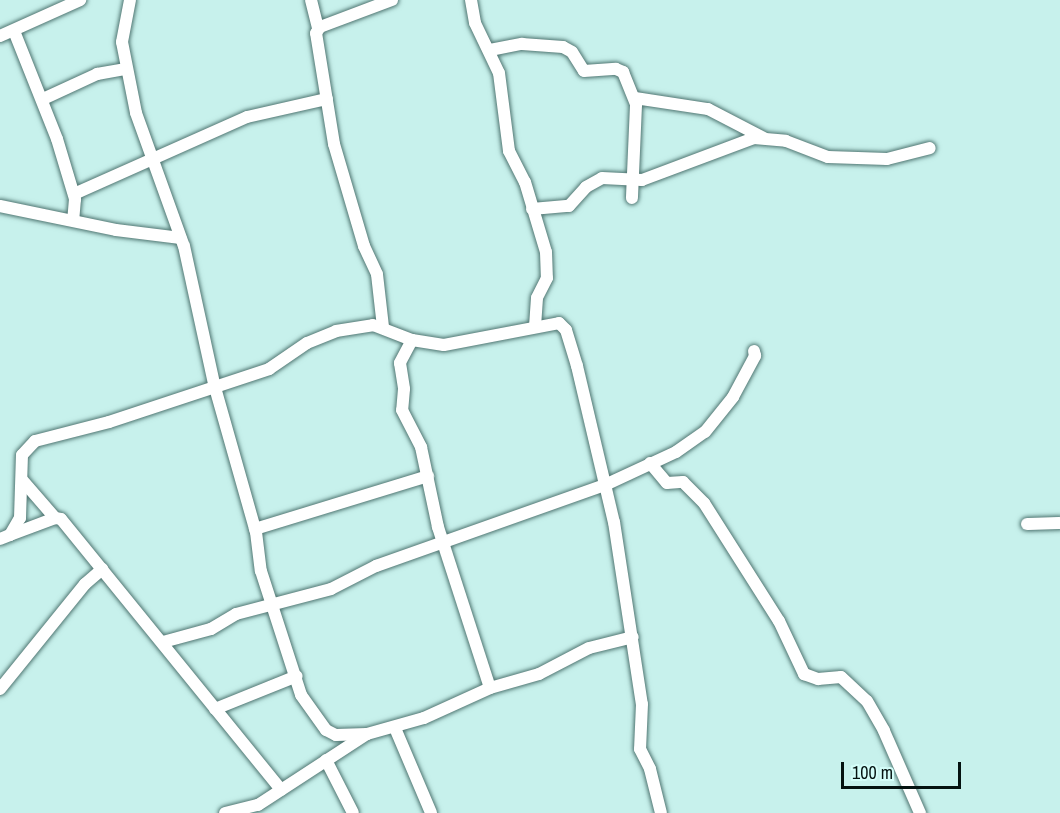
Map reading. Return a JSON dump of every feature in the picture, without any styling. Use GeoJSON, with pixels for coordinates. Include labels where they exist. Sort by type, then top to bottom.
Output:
{"type":"FeatureCollection","features":[{"type":"Feature","properties":{"kind":"street"},"geometry":{"type":"LineString","coordinates":[[0,36],[80,0]]}},
{"type":"Feature","properties":{"kind":"street"},"geometry":{"type":"LineString","coordinates":[[130,0],[122,42],[125,69],[150,160],[181,238],[214,384],[255,530],[261,571],[312,714],[336,735],[343,749]]}},
{"type":"Feature","properties":{"kind":"street"},"geometry":{"type":"LineString","coordinates":[[311,0],[318,28],[334,144],[361,238],[379,282],[383,327]]}},
{"type":"Feature","properties":{"kind":"street"},"geometry":{"type":"LineString","coordinates":[[318,28],[392,0]]}},
{"type":"Feature","properties":{"kind":"street"},"geometry":{"type":"LineString","coordinates":[[471,0],[475,22],[490,50],[501,80],[510,151],[532,209],[548,265],[547,278],[537,298],[536,325]]}},
{"type":"Feature","properties":{"kind":"street"},"geometry":{"type":"LineString","coordinates":[[14,31],[43,99],[74,194],[73,220]]}},
{"type":"Feature","properties":{"kind":"street"},"geometry":{"type":"LineString","coordinates":[[490,50],[522,44],[563,47],[572,52],[584,71],[619,70],[627,76],[635,98],[632,198]]}},
{"type":"Feature","properties":{"kind":"street"},"geometry":{"type":"LineString","coordinates":[[43,99],[97,74],[125,69]]}},
{"type":"Feature","properties":{"kind":"street"},"geometry":{"type":"LineString","coordinates":[[635,98],[708,109],[764,138]]}},
{"type":"Feature","properties":{"kind":"street"},"geometry":{"type":"LineString","coordinates":[[74,194],[247,117],[327,99]]}},
{"type":"Feature","properties":{"kind":"street"},"geometry":{"type":"LineString","coordinates":[[532,209],[569,206],[586,187],[602,178],[632,181],[706,159],[754,138],[795,143],[828,157],[887,159],[930,148]]}},
{"type":"Feature","properties":{"kind":"street"},"geometry":{"type":"LineString","coordinates":[[0,206],[181,238]]}},
{"type":"Feature","properties":{"kind":"street"},"geometry":{"type":"LineString","coordinates":[[5,537],[20,518],[24,451],[35,441],[127,416],[214,384],[269,369],[307,343],[336,331],[363,326],[383,327],[412,340],[433,345],[457,344],[556,322],[566,330],[605,485],[633,637],[642,704],[640,749],[650,769],[661,813]]}},
{"type":"Feature","properties":{"kind":"street"},"geometry":{"type":"LineString","coordinates":[[412,340],[400,363],[404,389],[400,402],[421,447],[444,544],[490,688]]}},
{"type":"Feature","properties":{"kind":"street"},"geometry":{"type":"LineString","coordinates":[[163,642],[211,629],[236,614],[331,589],[376,566],[444,544],[605,485],[676,452],[705,432],[733,397],[755,356],[754,351]]}},
{"type":"Feature","properties":{"kind":"street"},"geometry":{"type":"LineString","coordinates":[[650,463],[667,483],[682,482],[704,503],[779,621],[804,674],[809,678],[842,676],[867,701],[884,731],[920,813]]}},
{"type":"Feature","properties":{"kind":"street"},"geometry":{"type":"LineString","coordinates":[[255,530],[428,476]]}},
{"type":"Feature","properties":{"kind":"street"},"geometry":{"type":"LineString","coordinates":[[23,481],[55,518]]}},
{"type":"Feature","properties":{"kind":"street"},"geometry":{"type":"LineString","coordinates":[[5,537],[55,518],[61,519],[281,790]]}},
{"type":"Feature","properties":{"kind":"street"},"geometry":{"type":"LineString","coordinates":[[1027,524],[1060,523]]}},
{"type":"Feature","properties":{"kind":"street"},"geometry":{"type":"LineString","coordinates":[[0,689],[86,584],[102,569]]}},
{"type":"Feature","properties":{"kind":"street"},"geometry":{"type":"LineString","coordinates":[[336,735],[367,734],[395,728],[490,688],[539,674],[589,648],[633,637]]}},
{"type":"Feature","properties":{"kind":"street"},"geometry":{"type":"LineString","coordinates":[[215,709],[297,676]]}},
{"type":"Feature","properties":{"kind":"street"},"geometry":{"type":"LineString","coordinates":[[395,728],[431,813]]}},
{"type":"Feature","properties":{"kind":"street"},"geometry":{"type":"LineString","coordinates":[[225,813],[258,805],[367,734]]}},
{"type":"Feature","properties":{"kind":"street"},"geometry":{"type":"LineString","coordinates":[[326,760],[353,813]]}}]}
